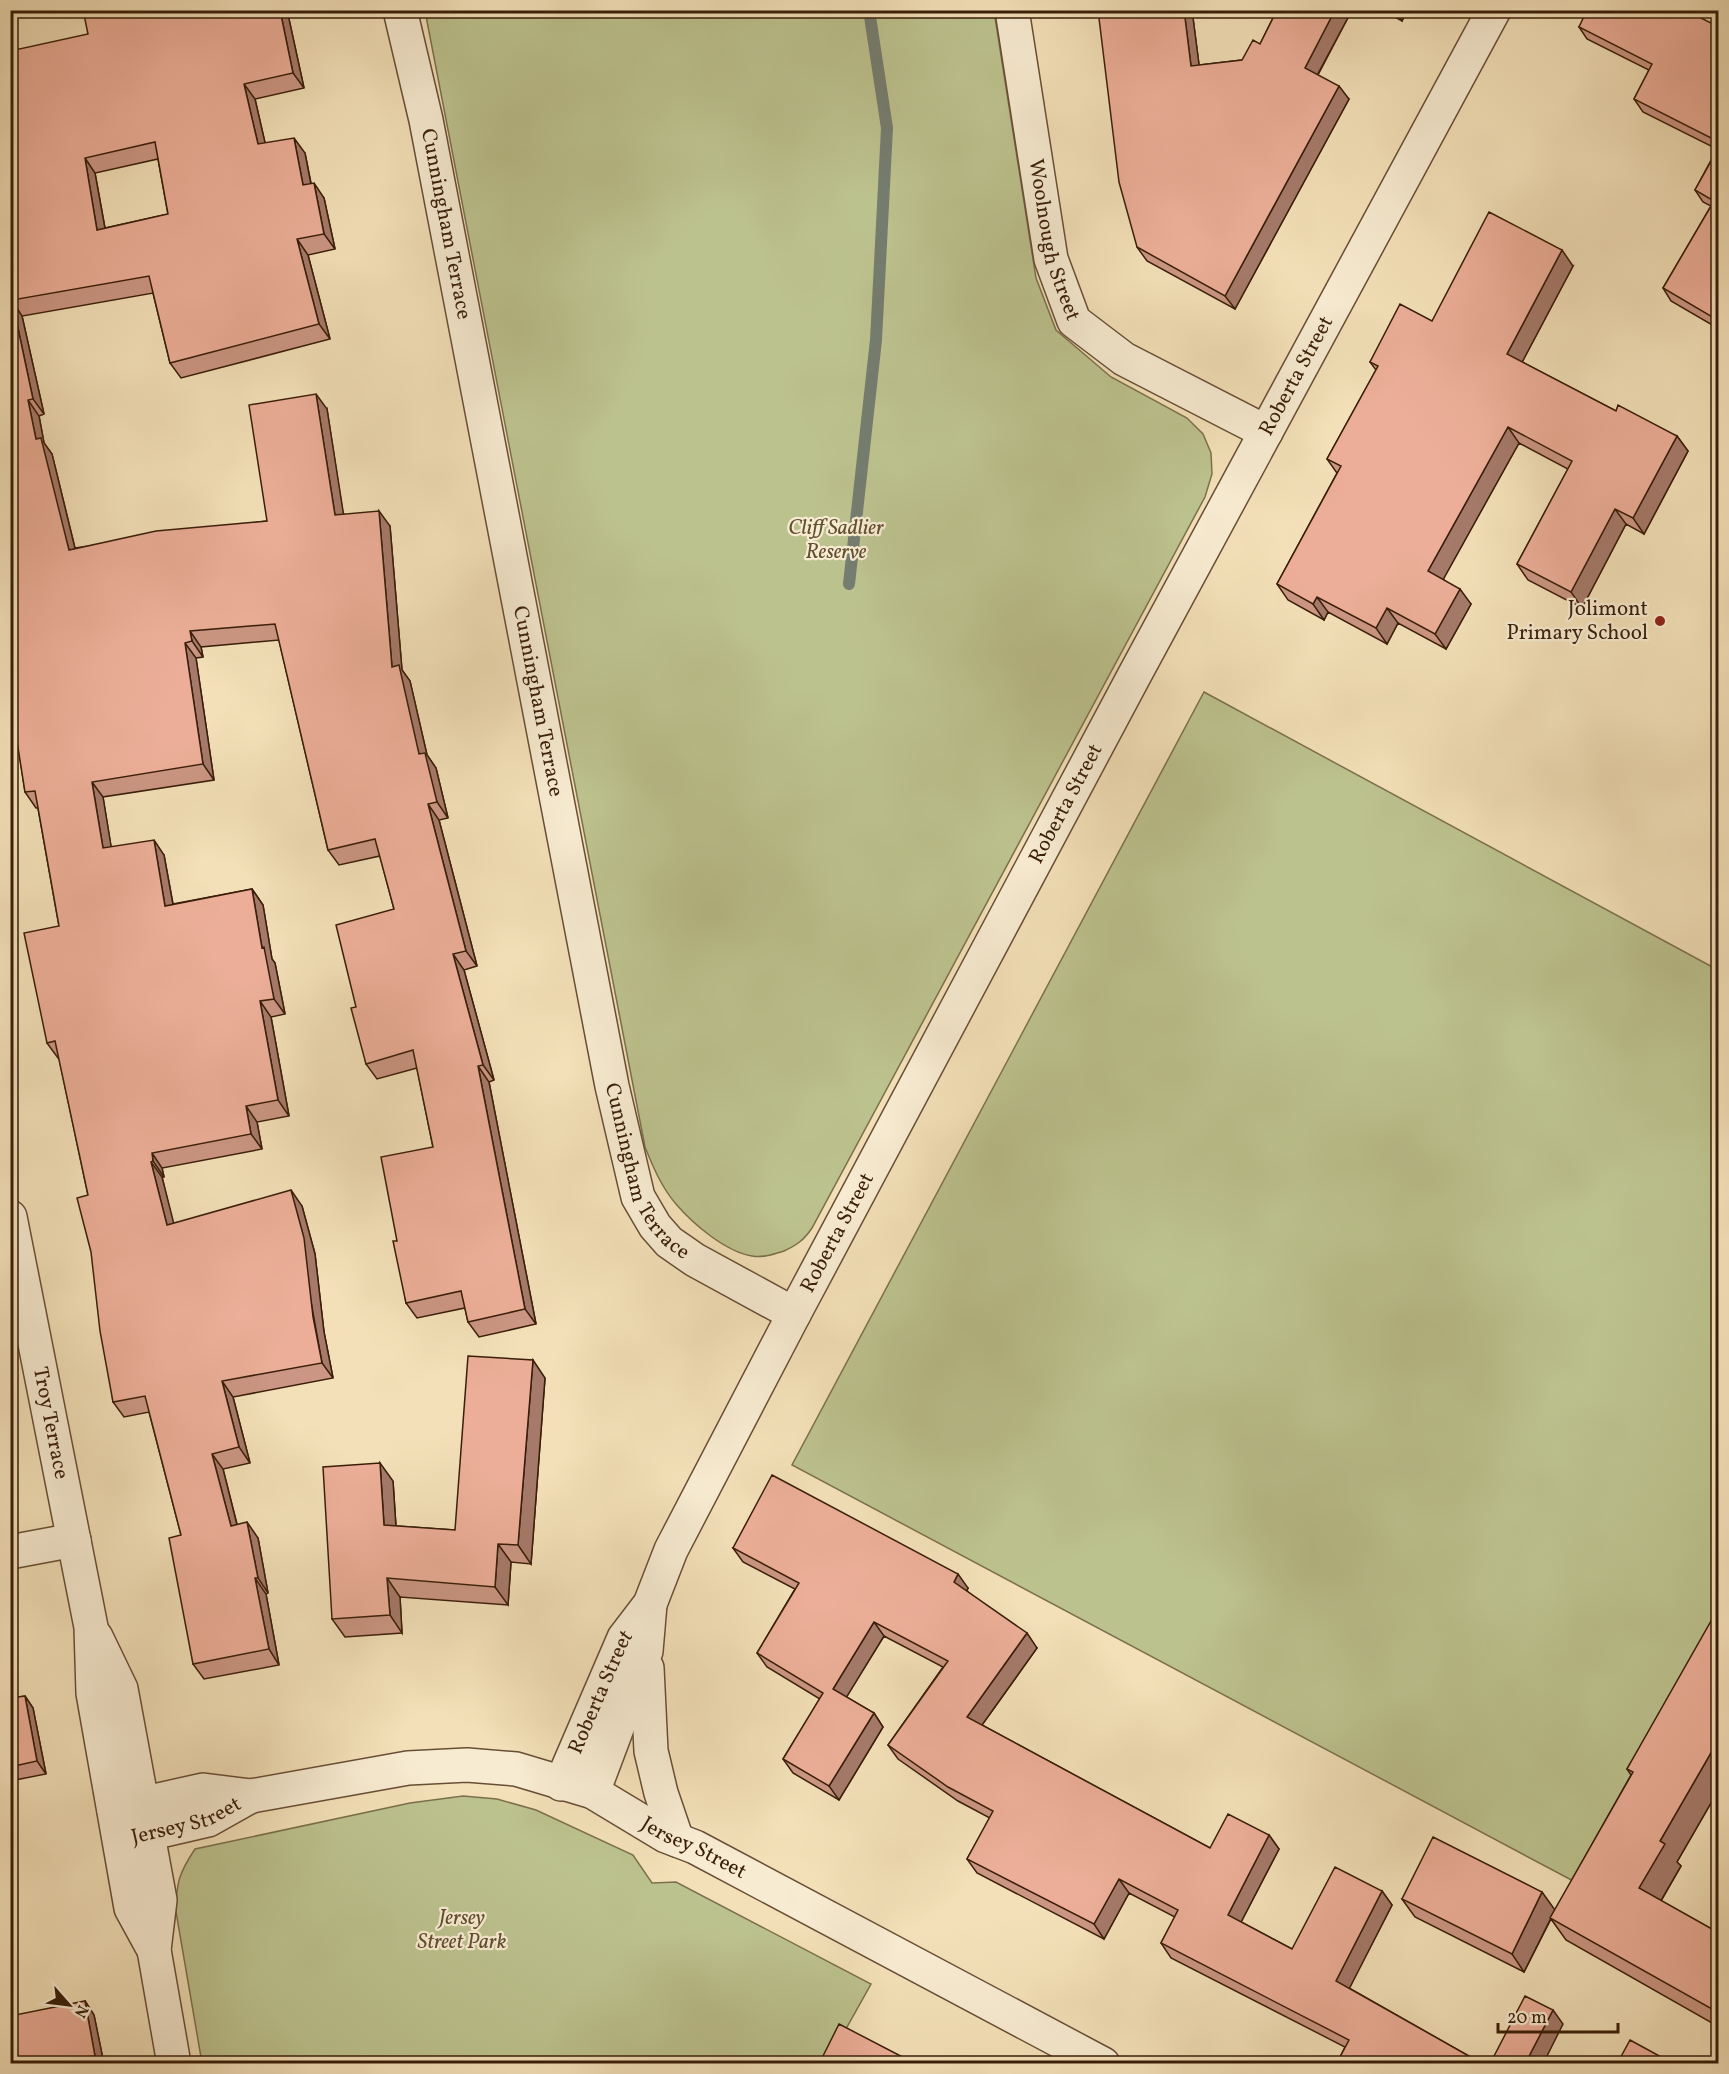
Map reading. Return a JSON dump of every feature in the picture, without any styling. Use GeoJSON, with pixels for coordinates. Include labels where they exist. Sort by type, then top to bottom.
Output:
{"type":"FeatureCollection","features":[{"type":"Feature","properties":{"kind":"street","name":"Cunningham Terrace"},"geometry":{"type":"LineString","coordinates":[[400,10],[426,120],[612,1086],[638,1197],[655,1226],[669,1242],[695,1260],[794,1314]]}},
{"type":"Feature","properties":{"kind":"street","name":"Woolnough Street"},"geometry":{"type":"LineString","coordinates":[[1012,10],[1051,259],[1074,321],[1124,359],[1266,432]]}},
{"type":"Feature","properties":{"kind":"street","name":"Roberta Street"},"geometry":{"type":"LineString","coordinates":[[561,1784],[624,1638],[650,1604],[671,1550],[794,1314],[1494,10]]}},
{"type":"Feature","properties":{"kind":"street","name":"Troy Terrace"},"geometry":{"type":"LineString","coordinates":[[10,1217],[91,1627],[93,1694],[131,1822],[160,1900],[154,1950],[174,2064]]}},
{"type":"Feature","properties":{"kind":"street"},"geometry":{"type":"LineString","coordinates":[[10,1551],[74,1540]]}},
{"type":"Feature","properties":{"kind":"street","name":"Roberta Street"},"geometry":{"type":"LineString","coordinates":[[593,1792],[646,1651],[650,1604]]}},
{"type":"Feature","properties":{"kind":"street"},"geometry":{"type":"LineString","coordinates":[[646,1651],[651,1751],[661,1793],[677,1840]]}},
{"type":"Feature","properties":{"kind":"street","name":"Jersey Street"},"geometry":{"type":"LineString","coordinates":[[131,1822],[208,1820],[251,1796],[408,1768],[467,1764],[516,1769],[593,1792],[666,1836],[695,1847],[1103,2064]]}},
{"type":"Feature","properties":{"kind":"green space","name":"Cliff Sadlier Reserve"},"geometry":{"type":"Polygon","coordinates":[[[425,11],[994,11],[1036,278],[1056,330],[1111,377],[1187,418],[1203,434],[1211,453],[1212,474],[1205,497],[812,1228],[806,1236],[784,1251],[752,1256],[721,1243],[676,1204],[666,1191],[645,1147],[425,11]]]}},
{"type":"Feature","properties":{"kind":"green space"},"geometry":{"type":"Polygon","coordinates":[[[1204,692],[1718,970],[1718,1620],[1577,1883],[792,1465],[1204,692]]]}},
{"type":"Feature","properties":{"kind":"green space","name":"Jersey Street Park"},"geometry":{"type":"Polygon","coordinates":[[[463,1796],[497,1799],[536,1810],[633,1855],[652,1883],[676,1882],[871,1984],[827,2063],[202,2063],[176,1912],[180,1879],[195,1849],[410,1803],[463,1796]]]}},
{"type":"Feature","properties":{"kind":"building"},"geometry":{"type":"Polygon","coordinates":[[[83,10],[280,10],[293,73],[244,84],[258,144],[294,138],[303,185],[314,183],[324,234],[297,239],[319,324],[170,363],[149,276],[12,300],[33,399],[28,400],[36,439],[41,438],[69,550],[156,531],[267,521],[249,405],[316,394],[335,515],[379,511],[392,667],[399,665],[419,754],[425,753],[437,802],[428,804],[466,951],[453,954],[483,1065],[478,1066],[525,1309],[468,1322],[461,1291],[406,1303],[393,1241],[397,1241],[381,1157],[433,1147],[413,1050],[366,1064],[351,1008],[356,1007],[336,925],[394,909],[375,839],[328,850],[275,624],[190,631],[192,641],[185,643],[203,764],[92,782],[103,848],[154,840],[165,906],[252,889],[274,999],[260,1001],[278,1100],[246,1106],[251,1134],[152,1153],[153,1161],[151,1162],[167,1225],[291,1190],[304,1238],[313,1317],[322,1363],[222,1381],[239,1447],[212,1454],[231,1526],[247,1522],[269,1649],[193,1664],[169,1538],[181,1535],[145,1396],[113,1402],[100,1331],[91,1252],[77,1198],[88,1195],[55,1041],[47,1043],[24,933],[59,926],[35,791],[25,792],[10,697],[10,51],[88,34],[83,10]],[[155,142],[85,158],[97,230],[168,214],[155,142]]]}},
{"type":"Feature","properties":{"kind":"building"},"geometry":{"type":"Polygon","coordinates":[[[1098,10],[1184,10],[1191,66],[1242,60],[1253,40],[1260,44],[1277,10],[1335,10],[1305,68],[1339,86],[1225,296],[1137,247],[1119,182],[1098,10]]]}},
{"type":"Feature","properties":{"kind":"building"},"geometry":{"type":"Polygon","coordinates":[[[1587,10],[1685,10],[1719,27],[1719,142],[1634,99],[1652,64],[1579,27],[1587,10]]]}},
{"type":"Feature","properties":{"kind":"building"},"geometry":{"type":"Polygon","coordinates":[[[1719,147],[1719,321],[1663,288],[1714,201],[1695,190],[1719,147]]]}},
{"type":"Feature","properties":{"kind":"building"},"geometry":{"type":"Polygon","coordinates":[[[1489,212],[1562,250],[1507,354],[1616,411],[1618,405],[1677,436],[1633,518],[1615,509],[1571,592],[1517,564],[1572,461],[1508,427],[1428,571],[1460,589],[1435,634],[1387,608],[1376,628],[1317,597],[1313,604],[1277,584],[1341,466],[1327,459],[1378,366],[1370,362],[1400,304],[1432,321],[1489,212]]]}},
{"type":"Feature","properties":{"kind":"building"},"geometry":{"type":"Polygon","coordinates":[[[468,1356],[533,1360],[518,1545],[498,1544],[495,1587],[387,1578],[390,1615],[332,1619],[323,1467],[380,1463],[384,1525],[455,1530],[468,1356]]]}},
{"type":"Feature","properties":{"kind":"building"},"geometry":{"type":"Polygon","coordinates":[[[772,1475],[958,1574],[954,1582],[1027,1633],[967,1717],[1210,1848],[1228,1814],[1269,1835],[1228,1915],[1292,1949],[1335,1867],[1382,1891],[1336,1981],[1483,2064],[1351,2064],[1340,2057],[1349,2040],[1161,1943],[1178,1910],[1119,1879],[1094,1924],[967,1859],[993,1811],[948,1787],[888,1745],[948,1661],[874,1622],[833,1689],[874,1713],[829,1786],[783,1759],[823,1693],[757,1653],[799,1583],[733,1548],[772,1475]]]}},
{"type":"Feature","properties":{"kind":"building"},"geometry":{"type":"Polygon","coordinates":[[[1715,1614],[1719,1616],[1719,1739],[1660,1841],[1665,1844],[1639,1888],[1719,1933],[1719,2013],[1550,1918],[1633,1772],[1627,1769],[1715,1614]]]}},
{"type":"Feature","properties":{"kind":"building"},"geometry":{"type":"Polygon","coordinates":[[[25,1696],[37,1761],[10,1767],[10,1698],[25,1696]]]}},
{"type":"Feature","properties":{"kind":"building"},"geometry":{"type":"Polygon","coordinates":[[[1433,1837],[1542,1892],[1512,1954],[1402,1899],[1433,1837]]]}},
{"type":"Feature","properties":{"kind":"building"},"geometry":{"type":"Polygon","coordinates":[[[1525,1996],[1553,2010],[1525,2064],[1490,2064],[1525,1996]]]}},
{"type":"Feature","properties":{"kind":"building"},"geometry":{"type":"Polygon","coordinates":[[[85,2001],[95,2056],[84,2057],[85,2064],[10,2064],[10,2052],[13,2051],[10,2016],[85,2001]]]}},
{"type":"Feature","properties":{"kind":"building"},"geometry":{"type":"Polygon","coordinates":[[[839,2024],[916,2064],[819,2064],[839,2024]]]}},
{"type":"Feature","properties":{"kind":"building"},"geometry":{"type":"Polygon","coordinates":[[[1630,2040],[1674,2064],[1617,2064],[1630,2040]]]}},
{"type":"Feature","properties":{"kind":"waterway"},"geometry":{"type":"LineString","coordinates":[[849,584],[876,340],[887,128],[869,10]]}},
{"type":"Feature","properties":{"kind":"place","name":"Jolimont Primary School"},"geometry":{"type":"Point","coordinates":[1660,621]}}]}
